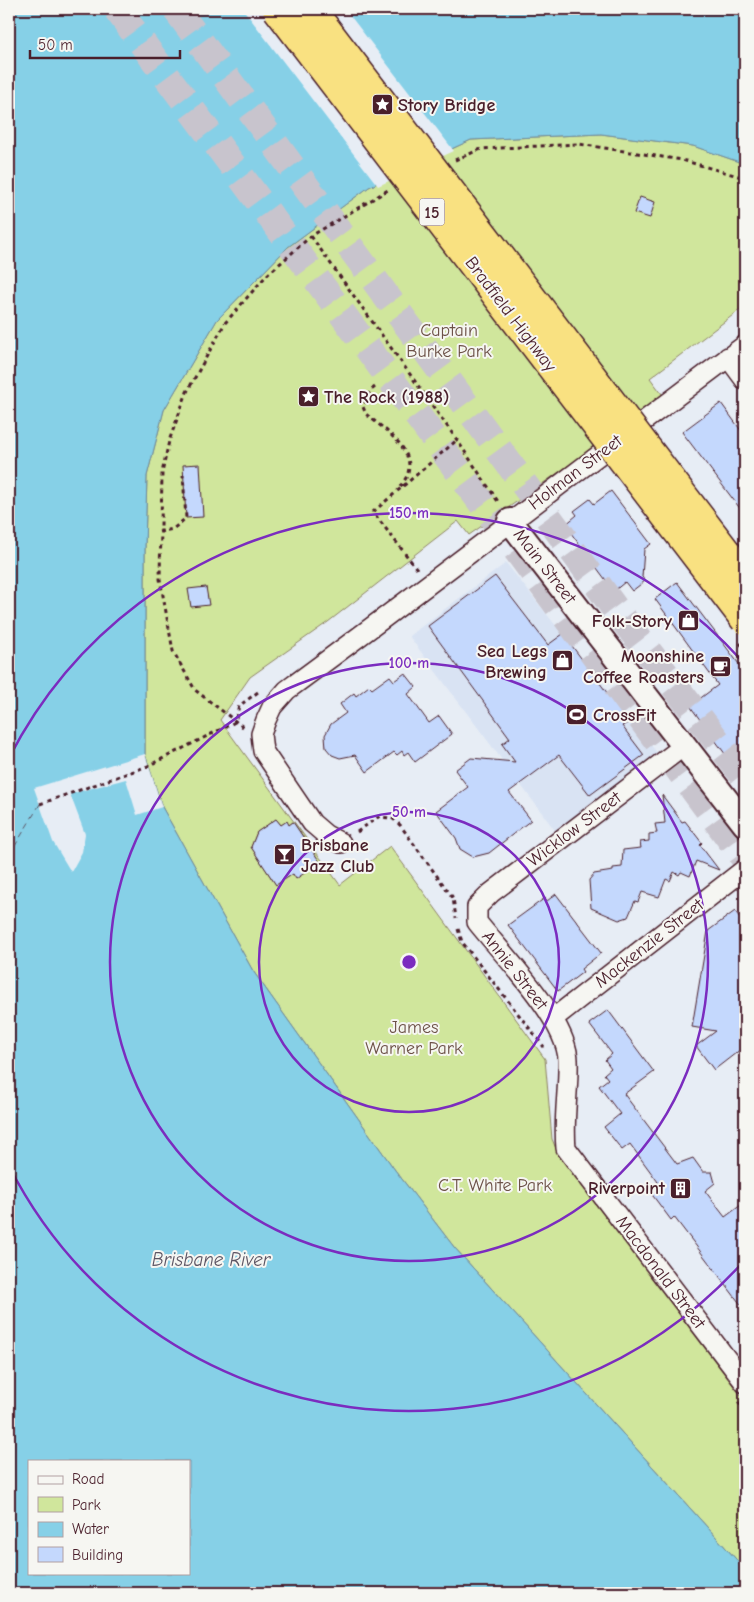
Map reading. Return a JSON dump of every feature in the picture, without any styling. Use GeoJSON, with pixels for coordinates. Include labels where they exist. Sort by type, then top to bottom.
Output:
{"type":"FeatureCollection","features":[{"type":"Feature","properties":{"kind":"highway","name":"Bradfield Highway"},"geometry":{"type":"LineString","coordinates":[[277,9],[745,620]]}},
{"type":"Feature","properties":{"kind":"highway","name":"Bradfield Highway"},"geometry":{"type":"LineString","coordinates":[[311,9],[745,576]]}},
{"type":"Feature","properties":{"kind":"street","name":"Holman Street"},"geometry":{"type":"LineString","coordinates":[[287,690],[430,585],[510,521],[745,345]]}},
{"type":"Feature","properties":{"kind":"street"},"geometry":{"type":"LineString","coordinates":[[728,358],[745,380]]}},
{"type":"Feature","properties":{"kind":"street","name":"Main Street"},"geometry":{"type":"LineString","coordinates":[[510,521],[745,824]]}},
{"type":"Feature","properties":{"kind":"street"},"geometry":{"type":"LineString","coordinates":[[287,690],[272,707],[261,734],[263,751],[312,822],[326,835],[342,843]]}},
{"type":"Feature","properties":{"kind":"street","name":"Wicklow Street"},"geometry":{"type":"LineString","coordinates":[[477,922],[477,907],[491,893],[685,745]]}},
{"type":"Feature","properties":{"kind":"street","name":"Mackenzie Street"},"geometry":{"type":"LineString","coordinates":[[554,1018],[745,868]]}},
{"type":"Feature","properties":{"kind":"street","name":"Annie Street"},"geometry":{"type":"LineString","coordinates":[[477,922],[554,1018]]}},
{"type":"Feature","properties":{"kind":"street","name":"Macdonald Street"},"geometry":{"type":"LineString","coordinates":[[554,1018],[566,1047],[568,1061],[564,1123],[566,1148],[745,1383]]}},
{"type":"Feature","properties":{"kind":"path"},"geometry":{"type":"LineString","coordinates":[[446,164],[481,149],[579,144],[682,160],[745,178]]}},
{"type":"Feature","properties":{"kind":"path"},"geometry":{"type":"LineString","coordinates":[[261,741],[195,690],[173,651],[160,579],[159,532],[162,473],[168,441],[187,392],[225,323],[266,276],[311,236],[378,195],[395,187]]}},
{"type":"Feature","properties":{"kind":"path"},"geometry":{"type":"LineString","coordinates":[[311,236],[456,440],[510,521]]}},
{"type":"Feature","properties":{"kind":"path"},"geometry":{"type":"LineString","coordinates":[[375,387],[370,390],[363,407],[366,414],[404,450],[408,462],[408,474],[398,490]]}},
{"type":"Feature","properties":{"kind":"path"},"geometry":{"type":"LineString","coordinates":[[430,585],[372,512],[456,440]]}},
{"type":"Feature","properties":{"kind":"path"},"geometry":{"type":"LineString","coordinates":[[159,532],[173,529],[186,518],[183,475]]}},
{"type":"Feature","properties":{"kind":"path"},"geometry":{"type":"LineString","coordinates":[[236,722],[239,706],[260,691],[287,690]]}},
{"type":"Feature","properties":{"kind":"path"},"geometry":{"type":"LineString","coordinates":[[40,804],[148,766],[236,722]]}},
{"type":"Feature","properties":{"kind":"path"},"geometry":{"type":"LineString","coordinates":[[342,843],[378,817],[392,818],[400,825],[453,898],[462,942],[547,1051]]}},
{"type":"Feature","properties":{"kind":"shaded area"},"geometry":{"type":"Polygon","coordinates":[[[506,563],[658,754],[557,833],[409,636],[506,563]]]}},
{"type":"Feature","properties":{"kind":"green space","name":"Captain Burke Park"},"geometry":{"type":"Polygon","coordinates":[[[601,134],[693,146],[745,164],[745,306],[650,378],[665,398],[469,535],[458,521],[328,622],[250,677],[220,720],[340,885],[390,846],[545,1059],[552,1139],[559,1156],[745,1401],[745,1569],[454,1247],[395,1170],[253,971],[162,807],[145,754],[147,476],[164,410],[217,320],[288,247],[369,187],[471,140],[601,134]],[[276,819],[257,832],[251,847],[276,885],[293,874],[296,878],[320,862],[293,822],[289,825],[287,822],[281,825],[276,819]]]}},
{"type":"Feature","properties":{"kind":"water","name":"Brisbane River"},"geometry":{"type":"Polygon","coordinates":[[[9,9],[745,9],[745,164],[693,146],[601,134],[471,140],[369,187],[288,247],[217,320],[164,410],[147,476],[145,754],[162,807],[253,971],[395,1170],[454,1247],[745,1569],[745,1593],[9,1593],[9,9]]]}},
{"type":"Feature","properties":{"kind":"pier"},"geometry":{"type":"Polygon","coordinates":[[[243,9],[345,9],[454,151],[378,186],[243,9]]]}},
{"type":"Feature","properties":{"kind":"pier"},"geometry":{"type":"Polygon","coordinates":[[[145,754],[162,807],[137,815],[126,779],[70,794],[85,834],[82,852],[71,872],[53,842],[34,788],[145,754]]]}},
{"type":"Feature","properties":{"kind":"building"},"geometry":{"type":"Polygon","coordinates":[[[640,197],[655,202],[650,218],[634,213],[640,197]]]}},
{"type":"Feature","properties":{"kind":"building"},"geometry":{"type":"Polygon","coordinates":[[[721,403],[745,436],[745,515],[682,432],[721,403]]]}},
{"type":"Feature","properties":{"kind":"building"},"geometry":{"type":"Polygon","coordinates":[[[200,464],[203,517],[186,518],[183,465],[200,464]]]}},
{"type":"Feature","properties":{"kind":"building"},"geometry":{"type":"Polygon","coordinates":[[[611,491],[651,544],[644,549],[642,577],[645,581],[632,591],[625,582],[614,591],[565,525],[577,515],[574,511],[590,499],[594,504],[611,491]]]}},
{"type":"Feature","properties":{"kind":"building"},"geometry":{"type":"Polygon","coordinates":[[[495,576],[548,645],[563,634],[629,722],[622,726],[644,755],[590,795],[559,755],[509,792],[531,820],[489,853],[473,857],[460,849],[456,838],[436,811],[468,787],[455,770],[471,758],[515,762],[502,744],[510,738],[428,626],[495,576]]]}},
{"type":"Feature","properties":{"kind":"building"},"geometry":{"type":"Polygon","coordinates":[[[677,582],[745,672],[745,781],[690,706],[718,685],[655,599],[677,582]]]}},
{"type":"Feature","properties":{"kind":"building"},"geometry":{"type":"Polygon","coordinates":[[[206,587],[209,605],[191,607],[188,589],[206,587]]]}},
{"type":"Feature","properties":{"kind":"building"},"geometry":{"type":"Polygon","coordinates":[[[405,673],[416,687],[408,694],[429,723],[439,716],[452,734],[415,762],[408,752],[404,755],[402,751],[397,755],[394,752],[367,772],[355,755],[340,758],[332,755],[326,748],[325,735],[331,724],[346,713],[340,704],[354,693],[356,696],[369,686],[372,689],[390,676],[394,681],[405,673]]]}},
{"type":"Feature","properties":{"kind":"building"},"geometry":{"type":"Polygon","coordinates":[[[662,795],[682,822],[685,821],[702,843],[700,845],[719,870],[696,861],[690,876],[681,872],[679,875],[674,872],[670,881],[666,879],[659,897],[642,892],[638,902],[635,901],[628,917],[619,920],[591,908],[589,880],[594,874],[613,871],[613,868],[622,867],[623,850],[641,848],[640,842],[649,841],[649,834],[657,833],[655,824],[665,823],[662,795]]]}},
{"type":"Feature","properties":{"kind":"building","name":"Brisbane Jazz Club"},"geometry":{"type":"Polygon","coordinates":[[[276,819],[281,825],[287,821],[289,825],[293,822],[320,862],[296,879],[293,874],[276,885],[251,847],[257,832],[276,819]]]}},
{"type":"Feature","properties":{"kind":"building"},"geometry":{"type":"Polygon","coordinates":[[[556,894],[601,953],[581,969],[583,972],[558,991],[508,925],[545,898],[547,901],[556,894]]]}},
{"type":"Feature","properties":{"kind":"building"},"geometry":{"type":"Polygon","coordinates":[[[735,911],[745,925],[745,1046],[714,1070],[696,1046],[716,1031],[692,1027],[708,931],[735,911]]]}},
{"type":"Feature","properties":{"kind":"building"},"geometry":{"type":"Polygon","coordinates":[[[608,1010],[654,1072],[624,1094],[677,1164],[693,1158],[703,1172],[712,1172],[715,1183],[705,1191],[725,1217],[745,1202],[745,1310],[674,1217],[671,1220],[650,1192],[658,1182],[630,1144],[622,1150],[604,1127],[620,1114],[599,1086],[608,1079],[604,1074],[611,1068],[605,1060],[612,1054],[589,1024],[608,1010]]]}},
{"type":"Feature","properties":{"kind":"ferry route"},"geometry":{"type":"LineString","coordinates":[[9,856],[40,804]]}},
{"type":"Feature","properties":{"kind":"tunnel"},"geometry":{"type":"LineString","coordinates":[[117,9],[745,859]]}},
{"type":"Feature","properties":{"kind":"tunnel"},"geometry":{"type":"LineString","coordinates":[[176,9],[619,614],[745,777]]}},
{"type":"Feature","properties":{"kind":"place","name":"Story Bridge"},"geometry":{"type":"Point","coordinates":[382,105]}},
{"type":"Feature","properties":{"kind":"place","name":"The Rock (1988)"},"geometry":{"type":"Point","coordinates":[308,397]}},
{"type":"Feature","properties":{"kind":"place","name":"Folk-Story"},"geometry":{"type":"Point","coordinates":[688,621]}},
{"type":"Feature","properties":{"kind":"place","name":"Sea Legs Brewing"},"geometry":{"type":"Point","coordinates":[563,661]}},
{"type":"Feature","properties":{"kind":"place","name":"Moonshine Coffee Roasters"},"geometry":{"type":"Point","coordinates":[720,666]}},
{"type":"Feature","properties":{"kind":"place","name":"CrossFit"},"geometry":{"type":"Point","coordinates":[577,715]}},
{"type":"Feature","properties":{"kind":"place","name":"Brisbane Jazz Club"},"geometry":{"type":"Point","coordinates":[285,855]}},
{"type":"Feature","properties":{"kind":"place","name":"Riverpoint"},"geometry":{"type":"Point","coordinates":[681,1188]}},
{"type":"Feature","properties":{"kind":"park label","name":"James Warner Park"},"geometry":{"type":"Point","coordinates":[414,1037]}},
{"type":"Feature","properties":{"kind":"park label","name":"C.T. White Park"},"geometry":{"type":"Point","coordinates":[495,1185]}}]}
